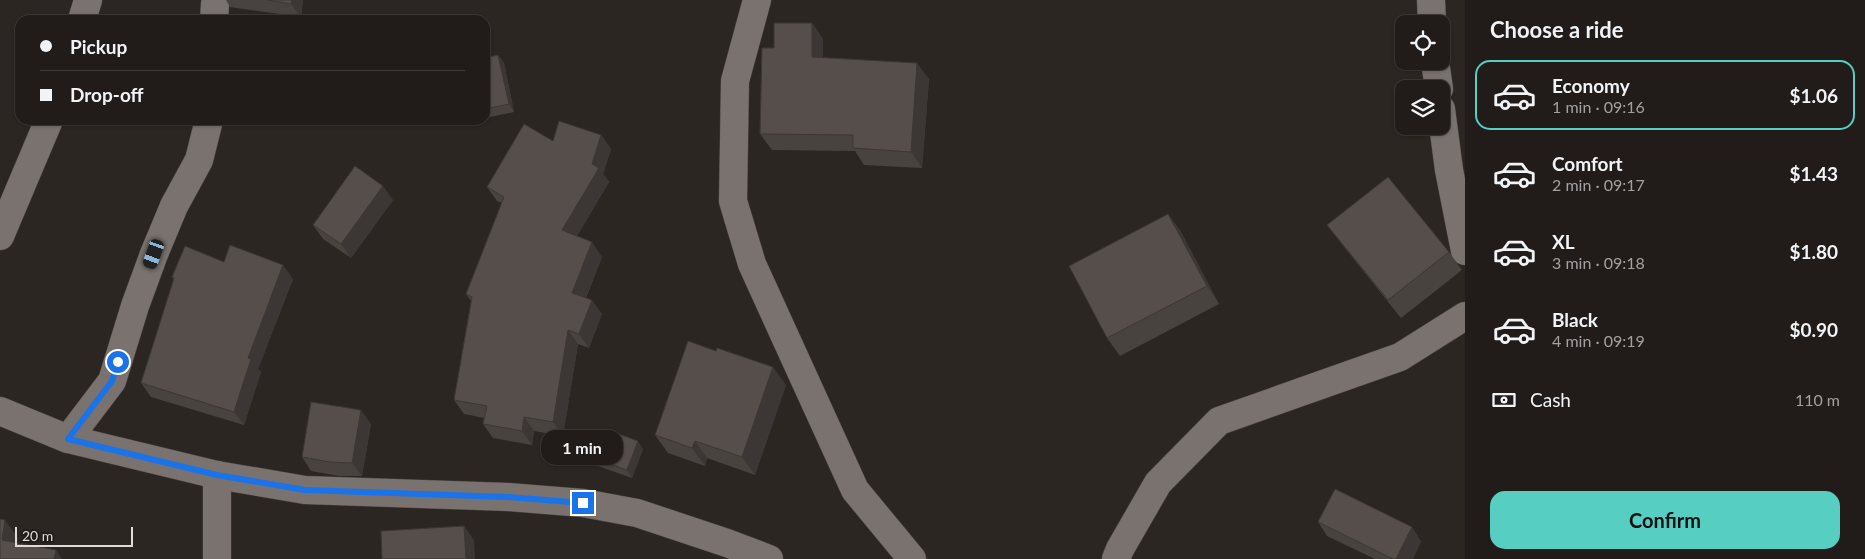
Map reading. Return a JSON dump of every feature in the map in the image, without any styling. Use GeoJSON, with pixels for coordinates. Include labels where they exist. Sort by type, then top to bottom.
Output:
{"type":"FeatureCollection","features":[{"type":"Feature","properties":{"kind":"street"},"geometry":{"type":"LineString","coordinates":[[84,15],[88,0]]}},
{"type":"Feature","properties":{"kind":"street"},"geometry":{"type":"LineString","coordinates":[[757,0],[735,81],[733,201],[752,264],[855,490],[912,559]]}},
{"type":"Feature","properties":{"kind":"street"},"geometry":{"type":"LineString","coordinates":[[1431,0],[1432,15]]}},
{"type":"Feature","properties":{"kind":"street"},"geometry":{"type":"LineString","coordinates":[[0,236],[47,125]]}},
{"type":"Feature","properties":{"kind":"street"},"geometry":{"type":"LineString","coordinates":[[68,439],[112,381],[135,306],[154,254],[174,206],[199,160],[208,125]]}},
{"type":"Feature","properties":{"kind":"street"},"geometry":{"type":"LineString","coordinates":[[1444,135],[1449,170],[1465,251]]}},
{"type":"Feature","properties":{"kind":"street"},"geometry":{"type":"LineString","coordinates":[[1116,559],[1158,483],[1219,421],[1400,357],[1465,316]]}},
{"type":"Feature","properties":{"kind":"street"},"geometry":{"type":"LineString","coordinates":[[0,411],[68,439],[217,475],[305,490],[508,497],[583,503],[637,513],[728,543],[769,559]]}},
{"type":"Feature","properties":{"kind":"street"},"geometry":{"type":"LineString","coordinates":[[217,475],[218,559]]}},
{"type":"Feature","properties":{"kind":"building"},"geometry":{"type":"Polygon","coordinates":[[[267,0],[292,0],[291,4],[267,0]]]}},
{"type":"Feature","properties":{"kind":"building"},"geometry":{"type":"Polygon","coordinates":[[[774,23],[812,23],[812,57],[917,63],[911,152],[853,148],[853,135],[760,134],[762,48],[774,48],[774,23]]]}},
{"type":"Feature","properties":{"kind":"building"},"geometry":{"type":"Polygon","coordinates":[[[498,55],[509,104],[490,108],[490,57],[498,55]]]}},
{"type":"Feature","properties":{"kind":"building"},"geometry":{"type":"Polygon","coordinates":[[[559,121],[601,135],[592,164],[599,168],[562,230],[592,242],[572,293],[592,300],[579,334],[568,330],[553,422],[524,417],[522,431],[483,424],[487,406],[454,400],[472,297],[466,294],[504,197],[487,187],[524,124],[553,141],[559,121]]]}},
{"type":"Feature","properties":{"kind":"building"},"geometry":{"type":"Polygon","coordinates":[[[355,166],[383,186],[341,244],[313,225],[355,166]]]}},
{"type":"Feature","properties":{"kind":"building"},"geometry":{"type":"Polygon","coordinates":[[[1388,177],[1449,252],[1388,300],[1327,225],[1388,177]]]}},
{"type":"Feature","properties":{"kind":"building"},"geometry":{"type":"Polygon","coordinates":[[[1168,214],[1207,286],[1107,338],[1069,266],[1168,214]]]}},
{"type":"Feature","properties":{"kind":"building"},"geometry":{"type":"Polygon","coordinates":[[[230,245],[283,265],[248,358],[251,359],[234,412],[141,383],[174,278],[172,277],[185,246],[224,262],[230,245]]]}},
{"type":"Feature","properties":{"kind":"building"},"geometry":{"type":"Polygon","coordinates":[[[688,341],[716,351],[717,348],[773,367],[742,457],[695,441],[692,448],[655,435],[688,341]]]}},
{"type":"Feature","properties":{"kind":"building"},"geometry":{"type":"Polygon","coordinates":[[[311,402],[361,410],[352,463],[330,462],[302,457],[311,402]]]}},
{"type":"Feature","properties":{"kind":"building"},"geometry":{"type":"Polygon","coordinates":[[[605,429],[638,441],[627,470],[593,458],[605,429]]]}},
{"type":"Feature","properties":{"kind":"building"},"geometry":{"type":"Polygon","coordinates":[[[1335,489],[1412,527],[1396,559],[1318,522],[1335,489]]]}},
{"type":"Feature","properties":{"kind":"building"},"geometry":{"type":"Polygon","coordinates":[[[0,519],[5,520],[2,540],[56,550],[54,559],[0,559],[0,519]]]}},
{"type":"Feature","properties":{"kind":"building"},"geometry":{"type":"Polygon","coordinates":[[[464,526],[466,559],[382,559],[381,531],[464,526]]]}},
{"type":"Feature","properties":{"kind":"route"},"geometry":{"type":"LineString","coordinates":[[118,362],[112,381],[68,439],[217,475],[305,490],[508,497],[583,503]]}}]}
